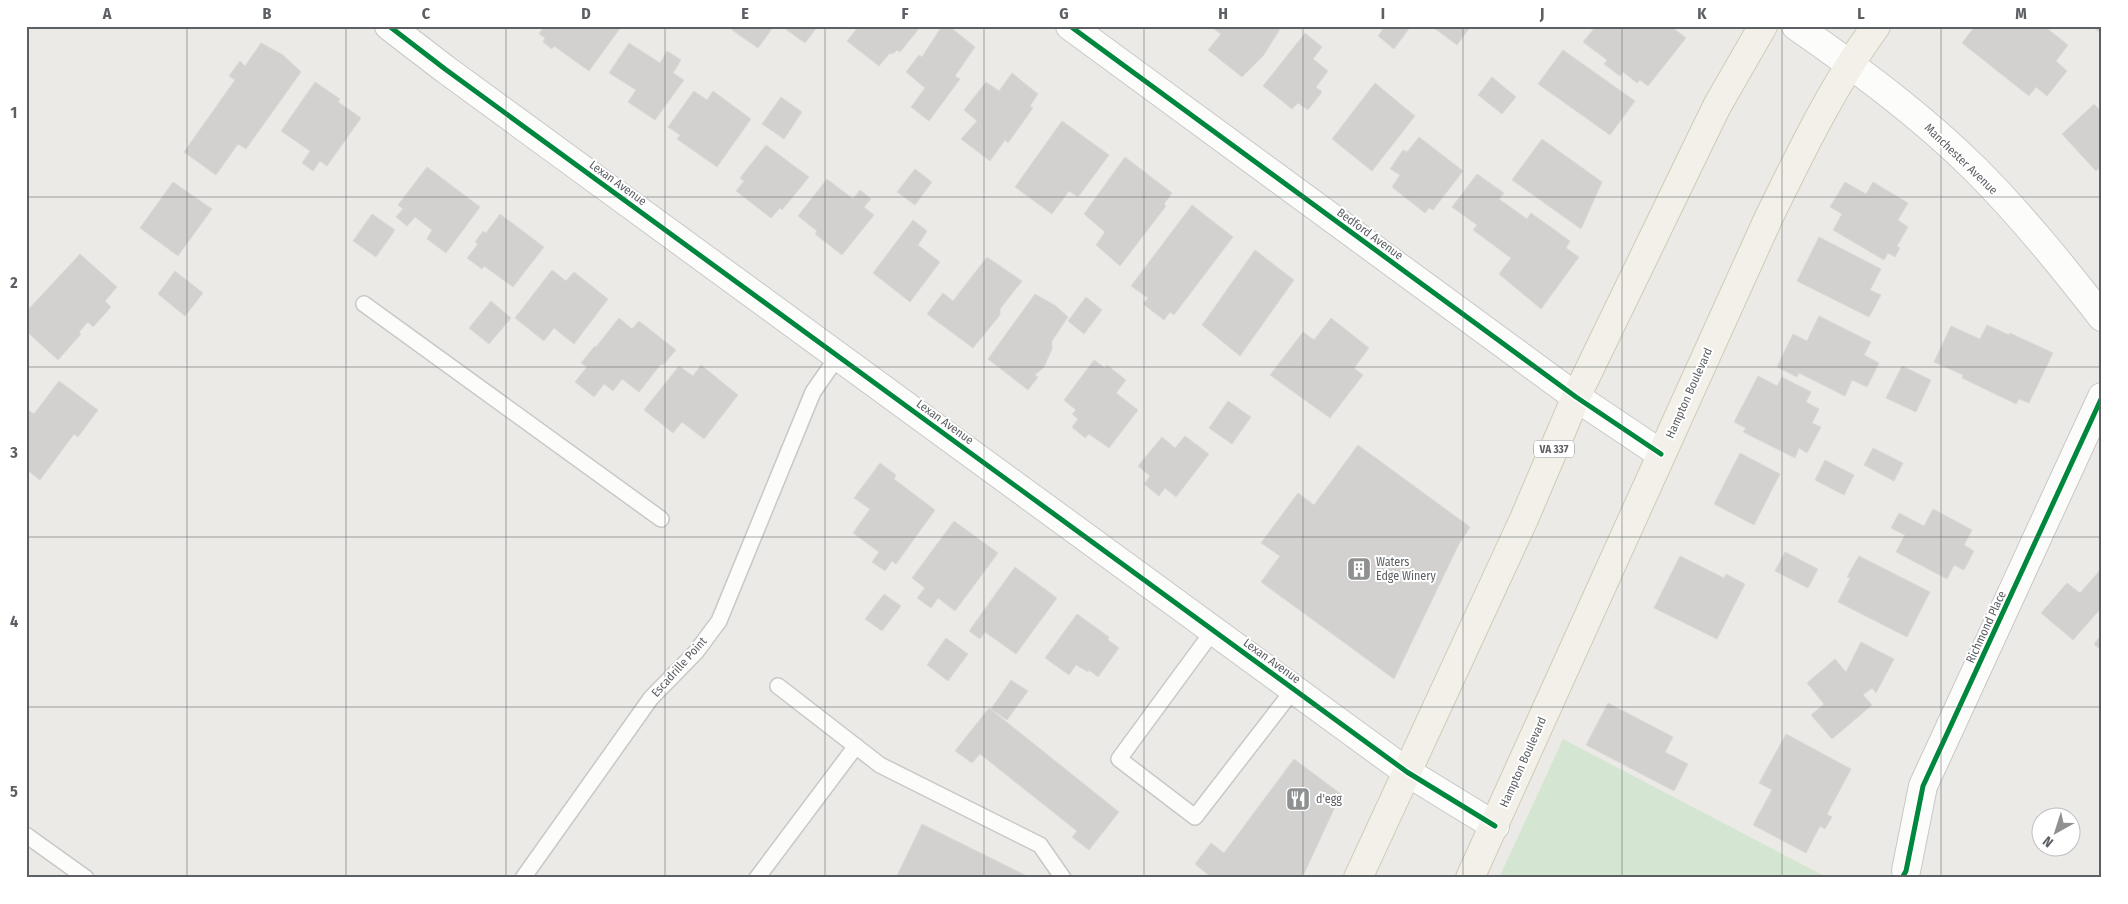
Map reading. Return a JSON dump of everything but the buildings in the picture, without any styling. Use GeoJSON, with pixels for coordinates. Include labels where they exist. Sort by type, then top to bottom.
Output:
{"type":"FeatureCollection","features":[{"type":"Feature","properties":{"kind":"main road","name":"VA 337"},"geometry":{"type":"LineString","coordinates":[[1358,878],[1524,519],[1576,397],[1717,106],[1763,26]]}},
{"type":"Feature","properties":{"kind":"main road","name":"Hampton Boulevard"},"geometry":{"type":"LineString","coordinates":[[1470,878],[1768,217],[1816,120],[1849,63],[1876,26]]}},
{"type":"Feature","properties":{"kind":"street","name":"Lexan Avenue"},"geometry":{"type":"LineString","coordinates":[[389,26],[1407,772],[1495,826]]}},
{"type":"Feature","properties":{"kind":"street","name":"Bedford Avenue"},"geometry":{"type":"LineString","coordinates":[[1070,26],[1576,397],[1661,454]]}},
{"type":"Feature","properties":{"kind":"street","name":"Manchester Avenue"},"geometry":{"type":"LineString","coordinates":[[1796,26],[1904,105],[1976,170],[2051,251],[2102,318]]}},
{"type":"Feature","properties":{"kind":"street","name":"Richmond Place"},"geometry":{"type":"LineString","coordinates":[[1906,871],[1923,786],[2102,397]]}},
{"type":"Feature","properties":{"kind":"lane"},"geometry":{"type":"LineString","coordinates":[[364,304],[661,519]]}},
{"type":"Feature","properties":{"kind":"lane","name":"Escadrille Point"},"geometry":{"type":"LineString","coordinates":[[523,878],[651,698],[696,652],[719,621],[813,392],[838,356]]}},
{"type":"Feature","properties":{"kind":"lane"},"geometry":{"type":"LineString","coordinates":[[1213,631],[1120,760],[1195,817],[1294,689]]}},
{"type":"Feature","properties":{"kind":"lane"},"geometry":{"type":"LineString","coordinates":[[778,686],[880,765],[1040,845],[1063,878]]}},
{"type":"Feature","properties":{"kind":"lane"},"geometry":{"type":"LineString","coordinates":[[757,878],[856,746]]}},
{"type":"Feature","properties":{"kind":"lane"},"geometry":{"type":"LineString","coordinates":[[26,835],[86,878]]}},
{"type":"Feature","properties":{"kind":"green space"},"geometry":{"type":"Polygon","coordinates":[[[1563,739],[1828,878],[1499,878],[1563,739]]]}},
{"type":"Feature","properties":{"kind":"cycle path"},"geometry":{"type":"LineString","coordinates":[[389,26],[445,69],[1407,772],[1495,826]]}},
{"type":"Feature","properties":{"kind":"cycle path"},"geometry":{"type":"LineString","coordinates":[[1070,26],[1576,397],[1661,454]]}},
{"type":"Feature","properties":{"kind":"cycle path"},"geometry":{"type":"LineString","coordinates":[[1902,878],[1906,871],[1923,786],[2102,397]]}},
{"type":"Feature","properties":{"kind":"place","name":"Waters Edge Winery"},"geometry":{"type":"Point","coordinates":[1359,569]}},
{"type":"Feature","properties":{"kind":"place","name":"d'egg"},"geometry":{"type":"Point","coordinates":[1298,799]}}]}
